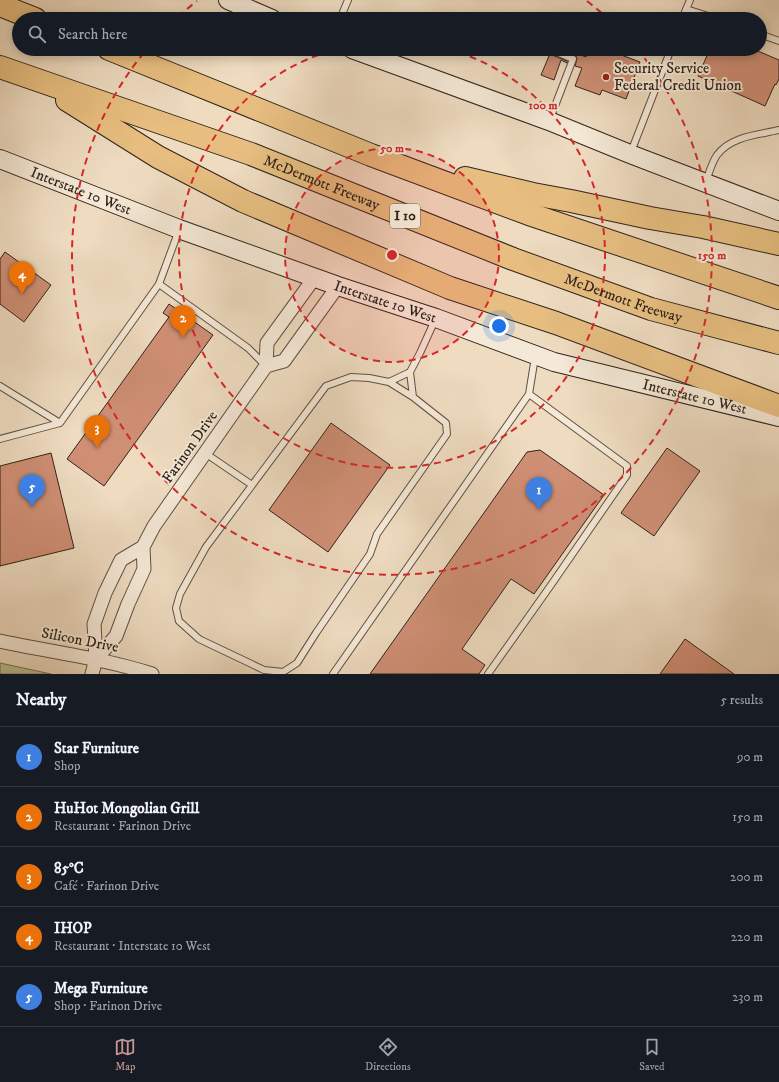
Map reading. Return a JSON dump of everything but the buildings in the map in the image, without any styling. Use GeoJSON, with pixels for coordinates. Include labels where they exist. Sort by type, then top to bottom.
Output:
{"type":"FeatureCollection","features":[{"type":"Feature","properties":{"kind":"highway"},"geometry":{"type":"LineString","coordinates":[[0,5],[18,12]]}},
{"type":"Feature","properties":{"kind":"highway"},"geometry":{"type":"LineString","coordinates":[[126,56],[372,155],[529,214],[779,298]]}},
{"type":"Feature","properties":{"kind":"highway","name":"McDermott Freeway"},"geometry":{"type":"LineString","coordinates":[[0,67],[251,154],[513,259],[652,309],[779,343]]}},
{"type":"Feature","properties":{"kind":"highway"},"geometry":{"type":"LineString","coordinates":[[34,79],[158,157],[243,201],[450,288],[556,323],[779,406]]}},
{"type":"Feature","properties":{"kind":"highway"},"geometry":{"type":"LineString","coordinates":[[372,155],[534,194],[650,218],[703,227],[779,244]]}},
{"type":"Feature","properties":{"kind":"main road"},"geometry":{"type":"LineString","coordinates":[[228,0],[256,12]]}},
{"type":"Feature","properties":{"kind":"main road"},"geometry":{"type":"LineString","coordinates":[[371,56],[549,120],[630,154],[779,211]]}},
{"type":"Feature","properties":{"kind":"main road","name":"Interstate 10 West"},"geometry":{"type":"LineString","coordinates":[[0,159],[179,229],[338,286],[436,318],[535,356],[554,362],[779,417]]}},
{"type":"Feature","properties":{"kind":"street"},"geometry":{"type":"LineString","coordinates":[[315,277],[267,343],[266,366],[284,361],[338,286]]}},
{"type":"Feature","properties":{"kind":"street","name":"Farinon Drive"},"geometry":{"type":"LineString","coordinates":[[143,547],[154,526],[266,366]]}},
{"type":"Feature","properties":{"kind":"street"},"geometry":{"type":"LineString","coordinates":[[92,674],[96,659],[94,624],[105,593],[121,560],[143,547],[144,569],[128,604],[116,636],[96,659]]}},
{"type":"Feature","properties":{"kind":"street","name":"Silicon Drive"},"geometry":{"type":"LineString","coordinates":[[0,641],[96,659],[127,666],[152,674]]}},
{"type":"Feature","properties":{"kind":"lane"},"geometry":{"type":"LineString","coordinates":[[343,12],[348,0]]}},
{"type":"Feature","properties":{"kind":"lane"},"geometry":{"type":"LineString","coordinates":[[685,12],[687,1]]}},
{"type":"Feature","properties":{"kind":"lane"},"geometry":{"type":"LineString","coordinates":[[686,9],[696,12]]}},
{"type":"Feature","properties":{"kind":"lane"},"geometry":{"type":"LineString","coordinates":[[767,37],[779,41]]}},
{"type":"Feature","properties":{"kind":"lane"},"geometry":{"type":"LineString","coordinates":[[549,120],[573,58],[568,56]]}},
{"type":"Feature","properties":{"kind":"lane"},"geometry":{"type":"LineString","coordinates":[[630,154],[668,56]]}},
{"type":"Feature","properties":{"kind":"lane"},"geometry":{"type":"LineString","coordinates":[[705,183],[716,156],[725,146],[738,140],[779,130]]}},
{"type":"Feature","properties":{"kind":"lane"},"geometry":{"type":"LineString","coordinates":[[0,439],[60,423],[159,284],[179,229]]}},
{"type":"Feature","properties":{"kind":"lane"},"geometry":{"type":"LineString","coordinates":[[159,284],[248,348],[266,366]]}},
{"type":"Feature","properties":{"kind":"lane"},"geometry":{"type":"LineString","coordinates":[[413,397],[410,372],[436,318]]}},
{"type":"Feature","properties":{"kind":"lane"},"geometry":{"type":"LineString","coordinates":[[333,674],[529,394],[535,356]]}},
{"type":"Feature","properties":{"kind":"lane"},"geometry":{"type":"LineString","coordinates":[[389,382],[410,372]]}},
{"type":"Feature","properties":{"kind":"lane"},"geometry":{"type":"LineString","coordinates":[[351,377],[369,378],[389,382],[413,397],[446,423],[448,434],[377,534],[370,554],[297,663],[283,672],[264,672],[199,639],[179,621],[176,608],[180,594],[206,547],[326,386],[351,377]]}},
{"type":"Feature","properties":{"kind":"lane"},"geometry":{"type":"LineString","coordinates":[[0,386],[60,423]]}},
{"type":"Feature","properties":{"kind":"lane"},"geometry":{"type":"LineString","coordinates":[[488,674],[627,475],[627,466],[529,394]]}},
{"type":"Feature","properties":{"kind":"lane"},"geometry":{"type":"LineString","coordinates":[[205,454],[252,485]]}},
{"type":"Feature","properties":{"kind":"green space"},"geometry":{"type":"Polygon","coordinates":[[[0,663],[51,674],[0,674],[0,663]]]}},
{"type":"Feature","properties":{"kind":"place","name":"Security Service Federal Credit Union"},"geometry":{"type":"Point","coordinates":[606,77]}},
{"type":"Feature","properties":{"kind":"place","name":"IHOP"},"geometry":{"type":"Point","coordinates":[22,294]}},
{"type":"Feature","properties":{"kind":"place","name":"HuHot Mongolian Grill"},"geometry":{"type":"Point","coordinates":[183,338]}},
{"type":"Feature","properties":{"kind":"place","name":"85°C"},"geometry":{"type":"Point","coordinates":[97,448]}},
{"type":"Feature","properties":{"kind":"place","name":"Mega Furniture"},"geometry":{"type":"Point","coordinates":[32,507]}},
{"type":"Feature","properties":{"kind":"place","name":"Star Furniture"},"geometry":{"type":"Point","coordinates":[539,510]}}]}
